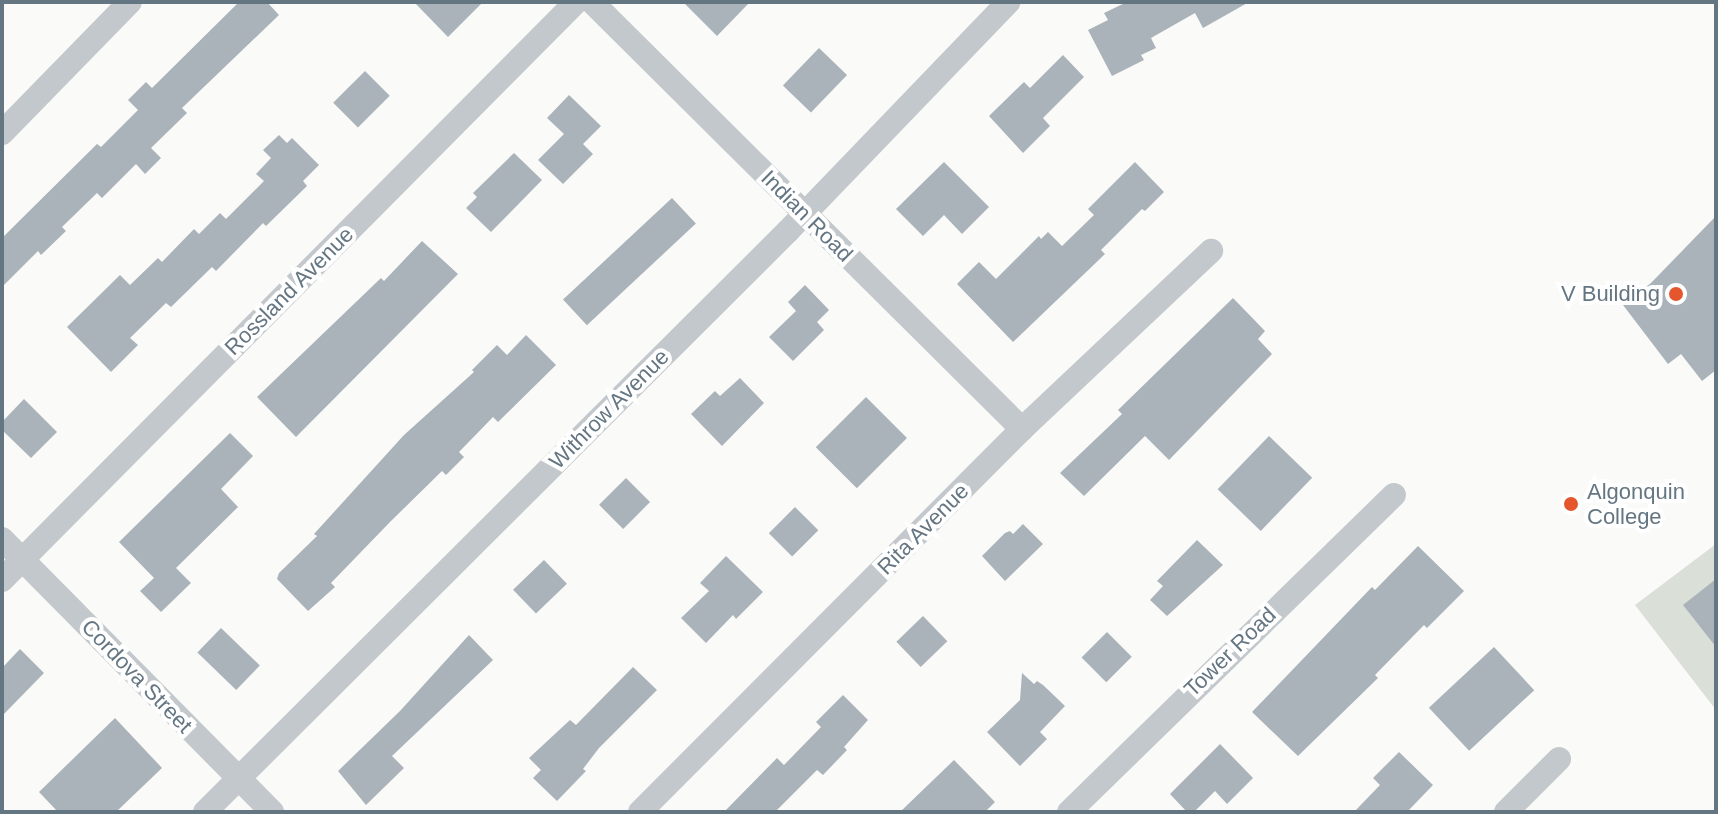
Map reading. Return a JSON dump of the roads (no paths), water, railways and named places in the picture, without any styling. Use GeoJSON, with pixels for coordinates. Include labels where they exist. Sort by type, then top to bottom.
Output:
{"type":"FeatureCollection","features":[{"type":"Feature","properties":{"kind":"street"},"geometry":{"type":"LineString","coordinates":[[2,133],[130,2]]}},
{"type":"Feature","properties":{"kind":"street","name":"Rossland Avenue"},"geometry":{"type":"LineString","coordinates":[[2,580],[576,2]]}},
{"type":"Feature","properties":{"kind":"street","name":"Indian Road"},"geometry":{"type":"LineString","coordinates":[[592,2],[1022,429]]}},
{"type":"Feature","properties":{"kind":"street","name":"Withrow Avenue"},"geometry":{"type":"LineString","coordinates":[[205,812],[804,214],[1008,2]]}},
{"type":"Feature","properties":{"kind":"street","name":"Rita Avenue"},"geometry":{"type":"LineString","coordinates":[[640,812],[1022,429],[1211,251]]}},
{"type":"Feature","properties":{"kind":"street","name":"Tower Road"},"geometry":{"type":"LineString","coordinates":[[1069,812],[1394,495]]}},
{"type":"Feature","properties":{"kind":"street","name":"Cordova Street"},"geometry":{"type":"LineString","coordinates":[[2,539],[272,812]]}},
{"type":"Feature","properties":{"kind":"street"},"geometry":{"type":"LineString","coordinates":[[1506,812],[1559,759]]}},
{"type":"Feature","properties":{"kind":"place","name":"V Building"},"geometry":{"type":"Point","coordinates":[1676,294]}},
{"type":"Feature","properties":{"kind":"place","name":"Algonquin College"},"geometry":{"type":"Point","coordinates":[1571,504]}}]}
